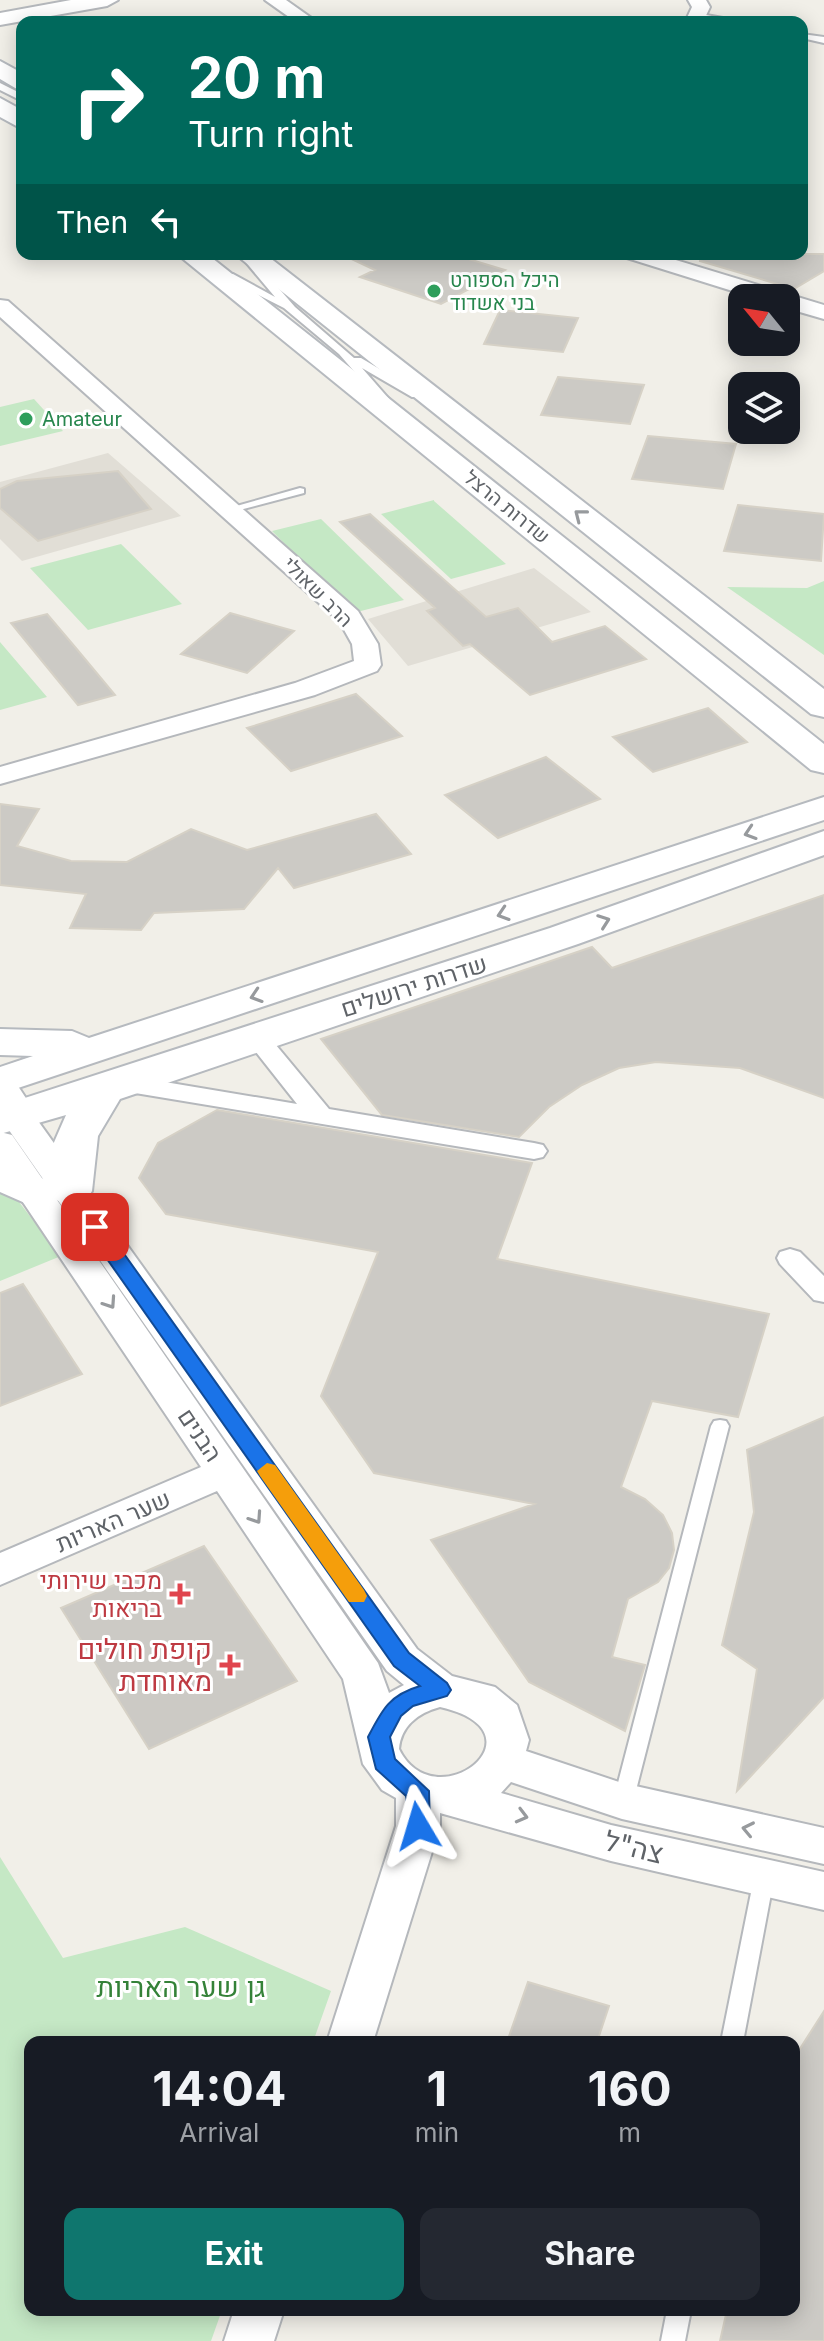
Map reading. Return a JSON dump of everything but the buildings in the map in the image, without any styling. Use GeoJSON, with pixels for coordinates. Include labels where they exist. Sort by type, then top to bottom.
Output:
{"type":"FeatureCollection","features":[{"type":"Feature","properties":{"kind":"main road"},"geometry":{"type":"LineString","coordinates":[[0,68],[16,80]]}},
{"type":"Feature","properties":{"kind":"main road","name":"שדרות הרצל"},"geometry":{"type":"LineString","coordinates":[[197,260],[824,762]]}},
{"type":"Feature","properties":{"kind":"main road","name":"שדרות הרצל"},"geometry":{"type":"LineString","coordinates":[[254,260],[824,706]]}},
{"type":"Feature","properties":{"kind":"main road","name":"שדרות ירושלים"},"geometry":{"type":"LineString","coordinates":[[3,1109],[115,1043],[824,808]]}},
{"type":"Feature","properties":{"kind":"main road","name":"שדרות ירושלים"},"geometry":{"type":"LineString","coordinates":[[3,1109],[114,1086],[564,936],[814,847]]}},
{"type":"Feature","properties":{"kind":"main road"},"geometry":{"type":"LineString","coordinates":[[0,1042],[22,1045],[115,1043]]}},
{"type":"Feature","properties":{"kind":"main road"},"geometry":{"type":"LineString","coordinates":[[35,1185],[70,1146],[77,1128],[114,1086]]}},
{"type":"Feature","properties":{"kind":"street"},"geometry":{"type":"LineString","coordinates":[[0,12],[68,0]]}},
{"type":"Feature","properties":{"kind":"street"},"geometry":{"type":"LineString","coordinates":[[17,16],[107,0]]}},
{"type":"Feature","properties":{"kind":"street"},"geometry":{"type":"LineString","coordinates":[[274,0],[299,16]]}},
{"type":"Feature","properties":{"kind":"street"},"geometry":{"type":"LineString","coordinates":[[654,260],[732,284]]}},
{"type":"Feature","properties":{"kind":"street"},"geometry":{"type":"LineString","coordinates":[[805,306],[824,293]]}},
{"type":"Feature","properties":{"kind":"street","name":"הרב שאולי"},"geometry":{"type":"LineString","coordinates":[[0,306],[232,509],[349,617],[365,644],[368,665],[305,689],[0,776]]}},
{"type":"Feature","properties":{"kind":"street"},"geometry":{"type":"LineString","coordinates":[[257,1038],[321,1116]]}},
{"type":"Feature","properties":{"kind":"street"},"geometry":{"type":"LineString","coordinates":[[114,1086],[534,1151]]}},
{"type":"Feature","properties":{"kind":"street","name":"הבנים"},"geometry":{"type":"LineString","coordinates":[[3,1109],[35,1185],[363,1675],[379,1737]]}},
{"type":"Feature","properties":{"kind":"street","name":"הבנים"},"geometry":{"type":"LineString","coordinates":[[35,1185],[402,1660],[440,1690]]}},
{"type":"Feature","properties":{"kind":"street"},"geometry":{"type":"LineString","coordinates":[[790,1258],[824,1293]]}},
{"type":"Feature","properties":{"kind":"street","name":"שער האריות"},"geometry":{"type":"LineString","coordinates":[[0,1570],[225,1472]]}},
{"type":"Feature","properties":{"kind":"street"},"geometry":{"type":"LineString","coordinates":[[440,1690],[475,1696],[501,1717],[508,1731],[505,1761],[482,1785],[432,1793],[404,1784],[384,1763],[379,1737],[393,1710],[406,1699],[440,1690]]}},
{"type":"Feature","properties":{"kind":"street","name":"צה\"ל"},"geometry":{"type":"LineString","coordinates":[[505,1761],[557,1784],[623,1802],[824,1846]]}},
{"type":"Feature","properties":{"kind":"street"},"geometry":{"type":"LineString","coordinates":[[352,2036],[418,1826],[432,1793]]}},
{"type":"Feature","properties":{"kind":"street","name":"צה\"ל"},"geometry":{"type":"LineString","coordinates":[[432,1793],[611,1843],[824,1891]]}},
{"type":"Feature","properties":{"kind":"street"},"geometry":{"type":"LineString","coordinates":[[249,2341],[257,2316]]}},
{"type":"Feature","properties":{"kind":"lane"},"geometry":{"type":"LineString","coordinates":[[0,86],[12,108]]}},
{"type":"Feature","properties":{"kind":"lane"},"geometry":{"type":"LineString","coordinates":[[200,260],[291,309]]}},
{"type":"Feature","properties":{"kind":"lane"},"geometry":{"type":"LineString","coordinates":[[251,260],[291,309],[343,352],[414,433]]}},
{"type":"Feature","properties":{"kind":"lane"},"geometry":{"type":"LineString","coordinates":[[343,352],[459,420]]}},
{"type":"Feature","properties":{"kind":"lane"},"geometry":{"type":"LineString","coordinates":[[232,509],[300,491]]}},
{"type":"Feature","properties":{"kind":"lane"},"geometry":{"type":"LineString","coordinates":[[641,563],[824,718]]}},
{"type":"Feature","properties":{"kind":"lane"},"geometry":{"type":"LineString","coordinates":[[604,584],[718,664],[824,745]]}},
{"type":"Feature","properties":{"kind":"lane"},"geometry":{"type":"LineString","coordinates":[[623,1802],[720,1426]]}},
{"type":"Feature","properties":{"kind":"lane"},"geometry":{"type":"LineString","coordinates":[[733,2036],[764,1878]]}},
{"type":"Feature","properties":{"kind":"lane"},"geometry":{"type":"LineString","coordinates":[[673,2341],[678,2316]]}},
{"type":"Feature","properties":{"kind":"shaded area"},"geometry":{"type":"Polygon","coordinates":[[[108,453],[181,516],[22,561],[0,539],[0,482],[108,453]]]}},
{"type":"Feature","properties":{"kind":"shaded area"},"geometry":{"type":"Polygon","coordinates":[[[534,568],[591,612],[408,666],[368,619],[534,568]]]}},
{"type":"Feature","properties":{"kind":"green space","name":"Amateur"},"geometry":{"type":"Polygon","coordinates":[[[34,399],[63,431],[0,446],[0,407],[34,399]]]}},
{"type":"Feature","properties":{"kind":"green space"},"geometry":{"type":"Polygon","coordinates":[[[434,500],[506,564],[451,579],[381,514],[434,500]]]}},
{"type":"Feature","properties":{"kind":"green space"},"geometry":{"type":"Polygon","coordinates":[[[321,519],[404,600],[353,613],[272,531],[321,519]]]}},
{"type":"Feature","properties":{"kind":"green space"},"geometry":{"type":"Polygon","coordinates":[[[121,544],[182,604],[88,630],[30,568],[121,544]]]}},
{"type":"Feature","properties":{"kind":"green space"},"geometry":{"type":"Polygon","coordinates":[[[824,581],[824,655],[727,587],[807,588],[824,581]]]}},
{"type":"Feature","properties":{"kind":"green space"},"geometry":{"type":"Polygon","coordinates":[[[0,642],[47,697],[0,710],[0,642]]]}},
{"type":"Feature","properties":{"kind":"green space"},"geometry":{"type":"Polygon","coordinates":[[[0,1188],[12,1193],[61,1256],[0,1281],[0,1188]]]}},
{"type":"Feature","properties":{"kind":"green space","name":"גן שער האריות"},"geometry":{"type":"Polygon","coordinates":[[[0,1857],[63,1958],[185,1927],[331,1991],[315,2036],[24,2036],[24,2316],[220,2316],[211,2341],[0,2341],[0,1857]]]}},
{"type":"Feature","properties":{"kind":"slow traffic"},"geometry":{"type":"LineString","coordinates":[[267,1471],[356,1596]]}},
{"type":"Feature","properties":{"kind":"place","name":"היכל הספורט בני אשדוד"},"geometry":{"type":"Point","coordinates":[434,291]}},
{"type":"Feature","properties":{"kind":"place","name":"Amateur"},"geometry":{"type":"Point","coordinates":[26,419]}},
{"type":"Feature","properties":{"kind":"place","name":"מכבי שירותי בריאות"},"geometry":{"type":"Point","coordinates":[180,1594]}},
{"type":"Feature","properties":{"kind":"place","name":"קופת חולים מאוחדת"},"geometry":{"type":"Point","coordinates":[230,1665]}},
{"type":"Feature","properties":{"kind":"route"},"geometry":{"type":"LineString","coordinates":[[95,1227],[402,1660],[440,1690],[422,1692],[406,1699],[384,1722],[379,1737],[384,1763],[404,1784],[418,1791],[418,1826]]}}]}
